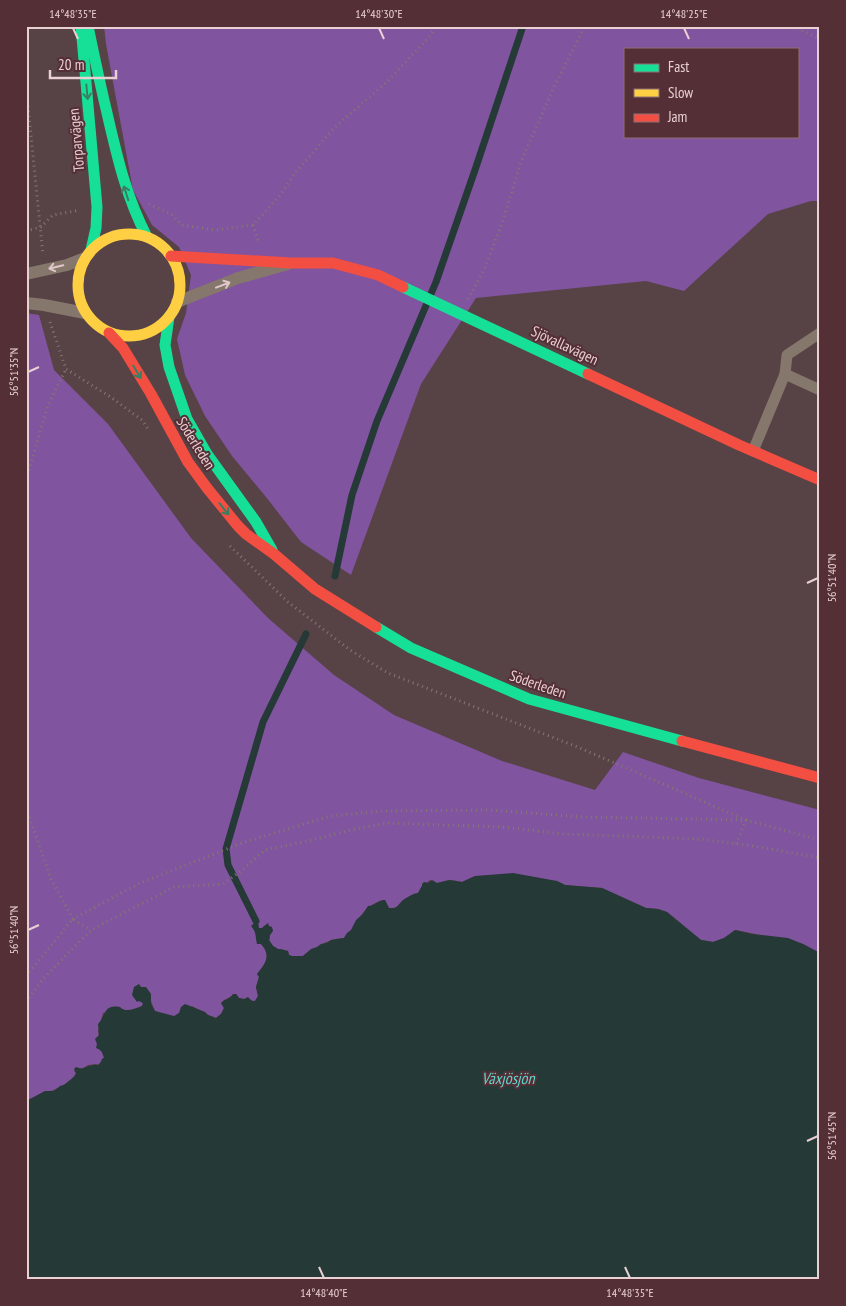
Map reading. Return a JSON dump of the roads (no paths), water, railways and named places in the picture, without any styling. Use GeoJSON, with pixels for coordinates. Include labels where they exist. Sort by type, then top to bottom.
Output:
{"type":"FeatureCollection","features":[{"type":"Feature","properties":{"kind":"street","name":"Torparvägen"},"geometry":{"type":"LineString","coordinates":[[80,26],[97,206],[96,228],[88,254]]}},
{"type":"Feature","properties":{"kind":"street"},"geometry":{"type":"LineString","coordinates":[[88,26],[120,170],[129,201],[147,237]]}},
{"type":"Feature","properties":{"kind":"street"},"geometry":{"type":"LineString","coordinates":[[26,274],[67,265],[88,254],[108,238],[137,235],[147,237],[164,248],[171,256],[179,275],[180,286],[177,302],[169,317],[156,328],[141,335],[125,336],[109,333],[95,325],[85,313],[78,295],[77,285],[81,266],[88,254]]}},
{"type":"Feature","properties":{"kind":"street","name":"Sjövallavägen"},"geometry":{"type":"LineString","coordinates":[[171,256],[291,263],[333,263],[378,275],[753,451],[820,480]]}},
{"type":"Feature","properties":{"kind":"street","name":"Sjövallavägen"},"geometry":{"type":"LineString","coordinates":[[177,302],[238,278],[291,263]]}},
{"type":"Feature","properties":{"kind":"street"},"geometry":{"type":"LineString","coordinates":[[26,303],[85,313]]}},
{"type":"Feature","properties":{"kind":"street","name":"Söderleden"},"geometry":{"type":"LineString","coordinates":[[169,317],[164,344],[173,381],[187,419],[207,454],[256,522],[274,554]]}},
{"type":"Feature","properties":{"kind":"street","name":"Söderleden"},"geometry":{"type":"LineString","coordinates":[[109,333],[123,348],[151,394],[188,462],[207,488],[246,534],[274,554],[315,589],[411,648],[528,700],[820,778]]}},
{"type":"Feature","properties":{"kind":"lane"},"geometry":{"type":"LineString","coordinates":[[753,451],[785,374],[786,355],[820,333]]}},
{"type":"Feature","properties":{"kind":"lane"},"geometry":{"type":"LineString","coordinates":[[785,374],[820,390]]}},
{"type":"Feature","properties":{"kind":"water","name":"Växjösjön"},"geometry":{"type":"Polygon","coordinates":[[[513,873],[557,881],[565,885],[602,888],[646,908],[667,912],[701,940],[713,942],[724,938],[735,930],[788,938],[820,953],[820,1280],[26,1280],[26,1102],[45,1091],[54,1091],[64,1085],[75,1076],[74,1069],[76,1067],[82,1068],[98,1065],[101,1062],[104,1056],[96,1048],[95,1039],[99,1035],[98,1024],[106,1011],[111,1007],[130,1010],[142,1006],[143,1003],[137,1002],[132,995],[134,987],[139,984],[141,987],[146,987],[151,994],[151,1004],[155,1011],[174,1016],[179,1013],[181,1007],[185,1004],[216,1018],[224,1008],[221,1003],[233,994],[244,999],[248,997],[252,1001],[255,1001],[258,996],[256,987],[259,977],[257,974],[265,963],[267,956],[261,944],[257,944],[255,933],[251,926],[256,921],[259,928],[268,923],[272,927],[273,931],[269,940],[273,946],[288,951],[289,955],[292,956],[303,956],[321,944],[344,938],[368,906],[385,900],[389,908],[396,907],[403,900],[418,893],[424,882],[428,883],[432,880],[437,883],[449,880],[462,882],[475,876],[513,873]]]}},
{"type":"Feature","properties":{"kind":"waterway"},"geometry":{"type":"LineString","coordinates":[[335,576],[352,495],[377,421],[436,282],[523,26]]}},
{"type":"Feature","properties":{"kind":"waterway"},"geometry":{"type":"LineString","coordinates":[[256,921],[228,865],[226,849],[263,722],[306,634]]}}]}
